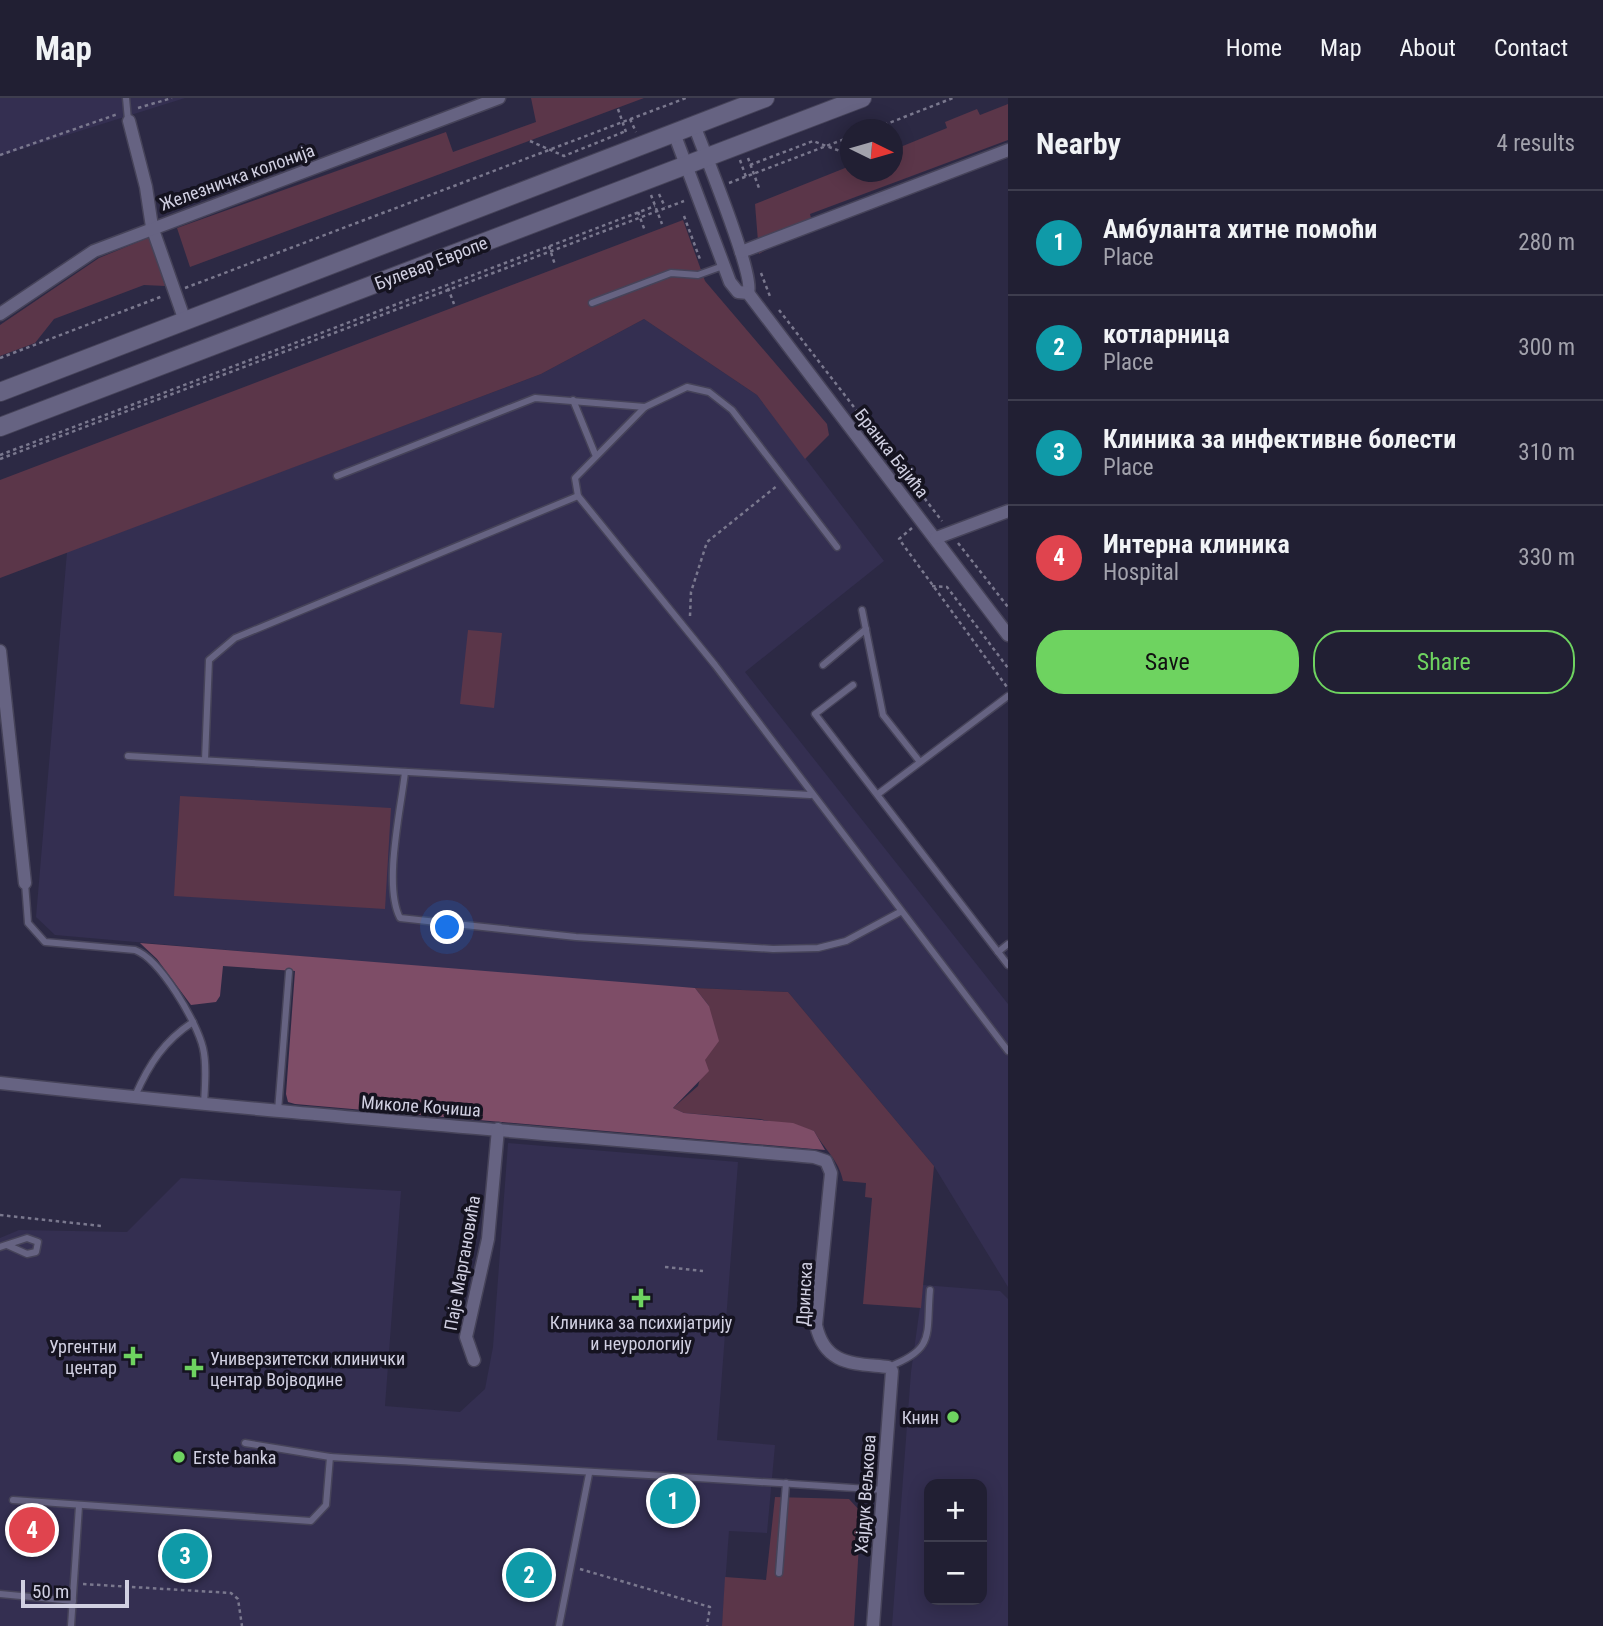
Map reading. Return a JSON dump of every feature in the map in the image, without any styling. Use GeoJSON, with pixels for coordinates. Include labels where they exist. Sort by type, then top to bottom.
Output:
{"type":"FeatureCollection","features":[{"type":"Feature","properties":{"kind":"main road","name":"Булевар Европе"},"geometry":{"type":"LineString","coordinates":[[0,392],[185,321],[629,140],[674,133],[765,98]]}},
{"type":"Feature","properties":{"kind":"main road","name":"Булевар Европе"},"geometry":{"type":"LineString","coordinates":[[0,427],[862,98]]}},
{"type":"Feature","properties":{"kind":"street","name":"Железничка колонија"},"geometry":{"type":"LineString","coordinates":[[0,314],[94,251],[499,98]]}},
{"type":"Feature","properties":{"kind":"street"},"geometry":{"type":"LineString","coordinates":[[128,116],[146,187],[152,227],[185,321]]}},
{"type":"Feature","properties":{"kind":"street","name":"Бранка Бајића"},"geometry":{"type":"LineString","coordinates":[[694,125],[746,250],[750,280],[748,293],[1008,635]]}},
{"type":"Feature","properties":{"kind":"street","name":"Бранка Бајића"},"geometry":{"type":"LineString","coordinates":[[674,133],[724,265],[738,292],[748,293]]}},
{"type":"Feature","properties":{"kind":"street"},"geometry":{"type":"LineString","coordinates":[[746,250],[1008,150]]}},
{"type":"Feature","properties":{"kind":"street"},"geometry":{"type":"LineString","coordinates":[[936,538],[1008,511]]}},
{"type":"Feature","properties":{"kind":"street"},"geometry":{"type":"LineString","coordinates":[[0,651],[25,883]]}},
{"type":"Feature","properties":{"kind":"street","name":"Миколе Кочиша"},"geometry":{"type":"LineString","coordinates":[[0,1083],[278,1113],[814,1157],[826,1161],[831,1173]]}},
{"type":"Feature","properties":{"kind":"street","name":"Паје Маргановића"},"geometry":{"type":"LineString","coordinates":[[474,1360],[466,1337],[488,1239],[498,1129]]}},
{"type":"Feature","properties":{"kind":"street","name":"Дринска"},"geometry":{"type":"LineString","coordinates":[[831,1173],[816,1325],[818,1335],[832,1355],[842,1362],[888,1367]]}},
{"type":"Feature","properties":{"kind":"street","name":"Хајдук Вељкова"},"geometry":{"type":"LineString","coordinates":[[873,1626],[892,1371],[888,1367]]}},
{"type":"Feature","properties":{"kind":"lane"},"geometry":{"type":"LineString","coordinates":[[126,98],[128,116]]}},
{"type":"Feature","properties":{"kind":"lane"},"geometry":{"type":"LineString","coordinates":[[592,303],[671,273],[705,272],[724,265]]}},
{"type":"Feature","properties":{"kind":"lane"},"geometry":{"type":"LineString","coordinates":[[837,547],[732,410],[709,392],[687,387],[645,407],[595,454],[575,478],[578,496],[690,635],[1008,1051]]}},
{"type":"Feature","properties":{"kind":"lane"},"geometry":{"type":"LineString","coordinates":[[337,475],[535,398],[645,407]]}},
{"type":"Feature","properties":{"kind":"lane"},"geometry":{"type":"LineString","coordinates":[[573,400],[595,454]]}},
{"type":"Feature","properties":{"kind":"lane"},"geometry":{"type":"LineString","coordinates":[[205,760],[209,660],[236,638],[578,496]]}},
{"type":"Feature","properties":{"kind":"lane"},"geometry":{"type":"LineString","coordinates":[[862,610],[883,715],[920,762]]}},
{"type":"Feature","properties":{"kind":"lane"},"geometry":{"type":"LineString","coordinates":[[823,665],[866,629]]}},
{"type":"Feature","properties":{"kind":"lane"},"geometry":{"type":"LineString","coordinates":[[853,685],[815,714],[1008,965]]}},
{"type":"Feature","properties":{"kind":"lane"},"geometry":{"type":"LineString","coordinates":[[878,794],[1008,695]]}},
{"type":"Feature","properties":{"kind":"lane"},"geometry":{"type":"LineString","coordinates":[[128,756],[810,795]]}},
{"type":"Feature","properties":{"kind":"lane"},"geometry":{"type":"LineString","coordinates":[[405,772],[393,883],[396,909],[400,918],[576,937],[795,949],[818,948],[846,941],[901,912]]}},
{"type":"Feature","properties":{"kind":"lane"},"geometry":{"type":"LineString","coordinates":[[25,883],[28,923],[45,942],[143,953],[168,982],[193,1022],[204,1051],[204,1105]]}},
{"type":"Feature","properties":{"kind":"lane"},"geometry":{"type":"LineString","coordinates":[[998,952],[1008,944]]}},
{"type":"Feature","properties":{"kind":"lane"},"geometry":{"type":"LineString","coordinates":[[278,1113],[289,972]]}},
{"type":"Feature","properties":{"kind":"lane"},"geometry":{"type":"LineString","coordinates":[[135,1098],[157,1054],[174,1035],[193,1022]]}},
{"type":"Feature","properties":{"kind":"lane"},"geometry":{"type":"LineString","coordinates":[[888,1367],[919,1353],[926,1341],[930,1290]]}},
{"type":"Feature","properties":{"kind":"lane"},"geometry":{"type":"LineString","coordinates":[[245,1443],[330,1457],[589,1474],[695,1476],[883,1490]]}},
{"type":"Feature","properties":{"kind":"lane"},"geometry":{"type":"LineString","coordinates":[[13,1500],[311,1521],[326,1505],[330,1457]]}},
{"type":"Feature","properties":{"kind":"lane"},"geometry":{"type":"LineString","coordinates":[[559,1626],[589,1474]]}},
{"type":"Feature","properties":{"kind":"lane"},"geometry":{"type":"LineString","coordinates":[[779,1573],[786,1483]]}},
{"type":"Feature","properties":{"kind":"lane"},"geometry":{"type":"LineString","coordinates":[[71,1626],[79,1506]]}},
{"type":"Feature","properties":{"kind":"lane"},"geometry":{"type":"LineString","coordinates":[[0,1594],[74,1601]]}},
{"type":"Feature","properties":{"kind":"path"},"geometry":{"type":"LineString","coordinates":[[0,155],[128,116],[172,98]]}},
{"type":"Feature","properties":{"kind":"path"},"geometry":{"type":"LineString","coordinates":[[0,358],[686,98]]}},
{"type":"Feature","properties":{"kind":"path"},"geometry":{"type":"LineString","coordinates":[[899,119],[953,98]]}},
{"type":"Feature","properties":{"kind":"path"},"geometry":{"type":"LineString","coordinates":[[530,141],[564,156],[629,140],[618,108]]}},
{"type":"Feature","properties":{"kind":"path"},"geometry":{"type":"LineString","coordinates":[[750,165],[813,141],[840,151]]}},
{"type":"Feature","properties":{"kind":"path"},"geometry":{"type":"LineString","coordinates":[[729,192],[726,184],[840,141]]}},
{"type":"Feature","properties":{"kind":"path"},"geometry":{"type":"LineString","coordinates":[[743,145],[759,188]]}},
{"type":"Feature","properties":{"kind":"path"},"geometry":{"type":"LineString","coordinates":[[644,179],[662,224]]}},
{"type":"Feature","properties":{"kind":"path"},"geometry":{"type":"LineString","coordinates":[[0,457],[698,196]]}},
{"type":"Feature","properties":{"kind":"path"},"geometry":{"type":"LineString","coordinates":[[0,457],[655,206]]}},
{"type":"Feature","properties":{"kind":"path"},"geometry":{"type":"LineString","coordinates":[[638,212],[645,231]]}},
{"type":"Feature","properties":{"kind":"path"},"geometry":{"type":"LineString","coordinates":[[684,216],[705,272]]}},
{"type":"Feature","properties":{"kind":"path"},"geometry":{"type":"LineString","coordinates":[[549,246],[555,265]]}},
{"type":"Feature","properties":{"kind":"path"},"geometry":{"type":"LineString","coordinates":[[746,250],[771,299]]}},
{"type":"Feature","properties":{"kind":"path"},"geometry":{"type":"LineString","coordinates":[[447,285],[454,304]]}},
{"type":"Feature","properties":{"kind":"path"},"geometry":{"type":"LineString","coordinates":[[779,310],[1008,607]]}},
{"type":"Feature","properties":{"kind":"path"},"geometry":{"type":"LineString","coordinates":[[690,635],[691,592],[706,542],[787,479]]}},
{"type":"Feature","properties":{"kind":"path"},"geometry":{"type":"LineString","coordinates":[[899,539],[1008,688]]}},
{"type":"Feature","properties":{"kind":"path"},"geometry":{"type":"LineString","coordinates":[[932,586],[947,587],[1008,668]]}},
{"type":"Feature","properties":{"kind":"path"},"geometry":{"type":"LineString","coordinates":[[0,1215],[101,1226]]}},
{"type":"Feature","properties":{"kind":"path"},"geometry":{"type":"LineString","coordinates":[[665,1268],[702,1271]]}},
{"type":"Feature","properties":{"kind":"path"},"geometry":{"type":"LineString","coordinates":[[653,1318],[699,1321]]}},
{"type":"Feature","properties":{"kind":"path"},"geometry":{"type":"LineString","coordinates":[[569,1566],[710,1607],[707,1626]]}},
{"type":"Feature","properties":{"kind":"path"},"geometry":{"type":"LineString","coordinates":[[75,1583],[231,1594],[238,1599],[242,1626]]}},
{"type":"Feature","properties":{"kind":"shaded area"},"geometry":{"type":"Polygon","coordinates":[[[0,98],[185,98],[0,156],[0,98]]]}},
{"type":"Feature","properties":{"kind":"shaded area"},"geometry":{"type":"Polygon","coordinates":[[[531,98],[644,98],[190,267],[177,228],[446,132],[453,152],[536,122],[531,98]]]}},
{"type":"Feature","properties":{"kind":"shaded area"},"geometry":{"type":"Polygon","coordinates":[[[1008,104],[1008,140],[903,179],[903,146],[947,128],[945,122],[977,109],[980,115],[1008,104]]]}},
{"type":"Feature","properties":{"kind":"shaded area"},"geometry":{"type":"Polygon","coordinates":[[[840,170],[840,182],[896,182],[810,214],[812,222],[759,254],[755,204],[840,170]]]}},
{"type":"Feature","properties":{"kind":"shaded area"},"geometry":{"type":"Polygon","coordinates":[[[683,220],[705,281],[827,424],[829,435],[805,459],[757,395],[644,319],[541,374],[0,578],[0,480],[683,220]]]}},
{"type":"Feature","properties":{"kind":"shaded area"},"geometry":{"type":"Polygon","coordinates":[[[150,237],[165,286],[144,285],[54,319],[35,343],[0,356],[0,325],[99,258],[150,237]]]}},
{"type":"Feature","properties":{"kind":"shaded area"},"geometry":{"type":"Polygon","coordinates":[[[644,319],[757,395],[884,561],[745,672],[1008,1004],[1008,1287],[934,1166],[788,992],[632,985],[55,935],[36,917],[67,552],[541,374],[644,319]]]}},
{"type":"Feature","properties":{"kind":"shaded area"},"geometry":{"type":"Polygon","coordinates":[[[468,630],[502,633],[494,708],[460,704],[468,630]]]}},
{"type":"Feature","properties":{"kind":"shaded area"},"geometry":{"type":"Polygon","coordinates":[[[180,796],[391,808],[385,909],[174,896],[180,796]]]}},
{"type":"Feature","properties":{"kind":"shaded area"},"geometry":{"type":"Polygon","coordinates":[[[140,943],[695,988],[709,1006],[719,1041],[705,1060],[709,1071],[673,1108],[684,1113],[793,1123],[814,1131],[825,1150],[288,1102],[286,1094],[295,971],[223,966],[220,996],[216,1002],[191,1005],[157,959],[140,943]]]}},
{"type":"Feature","properties":{"kind":"shaded area"},"geometry":{"type":"Polygon","coordinates":[[[695,988],[788,992],[934,1166],[921,1308],[863,1304],[872,1198],[865,1197],[866,1183],[843,1181],[835,1161],[814,1131],[760,1119],[684,1113],[673,1108],[698,1086],[705,1060],[709,1006],[695,988]]]}},
{"type":"Feature","properties":{"kind":"shaded area","name":"Универзитетски клинички центар Војводине"},"geometry":{"type":"Polygon","coordinates":[[[508,1143],[738,1162],[717,1440],[775,1445],[767,1533],[729,1531],[722,1626],[0,1626],[0,1238],[19,1230],[127,1232],[181,1178],[401,1191],[385,1406],[460,1412],[485,1389],[493,1347],[508,1143]]]}},
{"type":"Feature","properties":{"kind":"shaded area"},"geometry":{"type":"Polygon","coordinates":[[[923,1285],[1000,1291],[1008,1299],[1008,1626],[892,1626],[911,1372],[923,1285]]]}},
{"type":"Feature","properties":{"kind":"shaded area"},"geometry":{"type":"Polygon","coordinates":[[[775,1497],[849,1499],[861,1512],[854,1626],[722,1626],[725,1577],[766,1580],[775,1497]]]}},
{"type":"Feature","properties":{"kind":"place","name":"Клиника за психијатрију и неурологију"},"geometry":{"type":"Point","coordinates":[641,1298]}},
{"type":"Feature","properties":{"kind":"place","name":"Ургентни центар"},"geometry":{"type":"Point","coordinates":[133,1356]}},
{"type":"Feature","properties":{"kind":"place","name":"Универзитетски клинички центар Војводине"},"geometry":{"type":"Point","coordinates":[194,1368]}},
{"type":"Feature","properties":{"kind":"place","name":"Книн"},"geometry":{"type":"Point","coordinates":[953,1417]}},
{"type":"Feature","properties":{"kind":"place","name":"Erste banka"},"geometry":{"type":"Point","coordinates":[179,1457]}},
{"type":"Feature","properties":{"kind":"place","name":"Амбуланта хитне помоћи"},"geometry":{"type":"Point","coordinates":[673,1501]}},
{"type":"Feature","properties":{"kind":"place","name":"Интерна клиника"},"geometry":{"type":"Point","coordinates":[32,1530]}},
{"type":"Feature","properties":{"kind":"place","name":"Клиника за инфективне болести"},"geometry":{"type":"Point","coordinates":[185,1556]}},
{"type":"Feature","properties":{"kind":"place","name":"котларница"},"geometry":{"type":"Point","coordinates":[529,1575]}}]}
